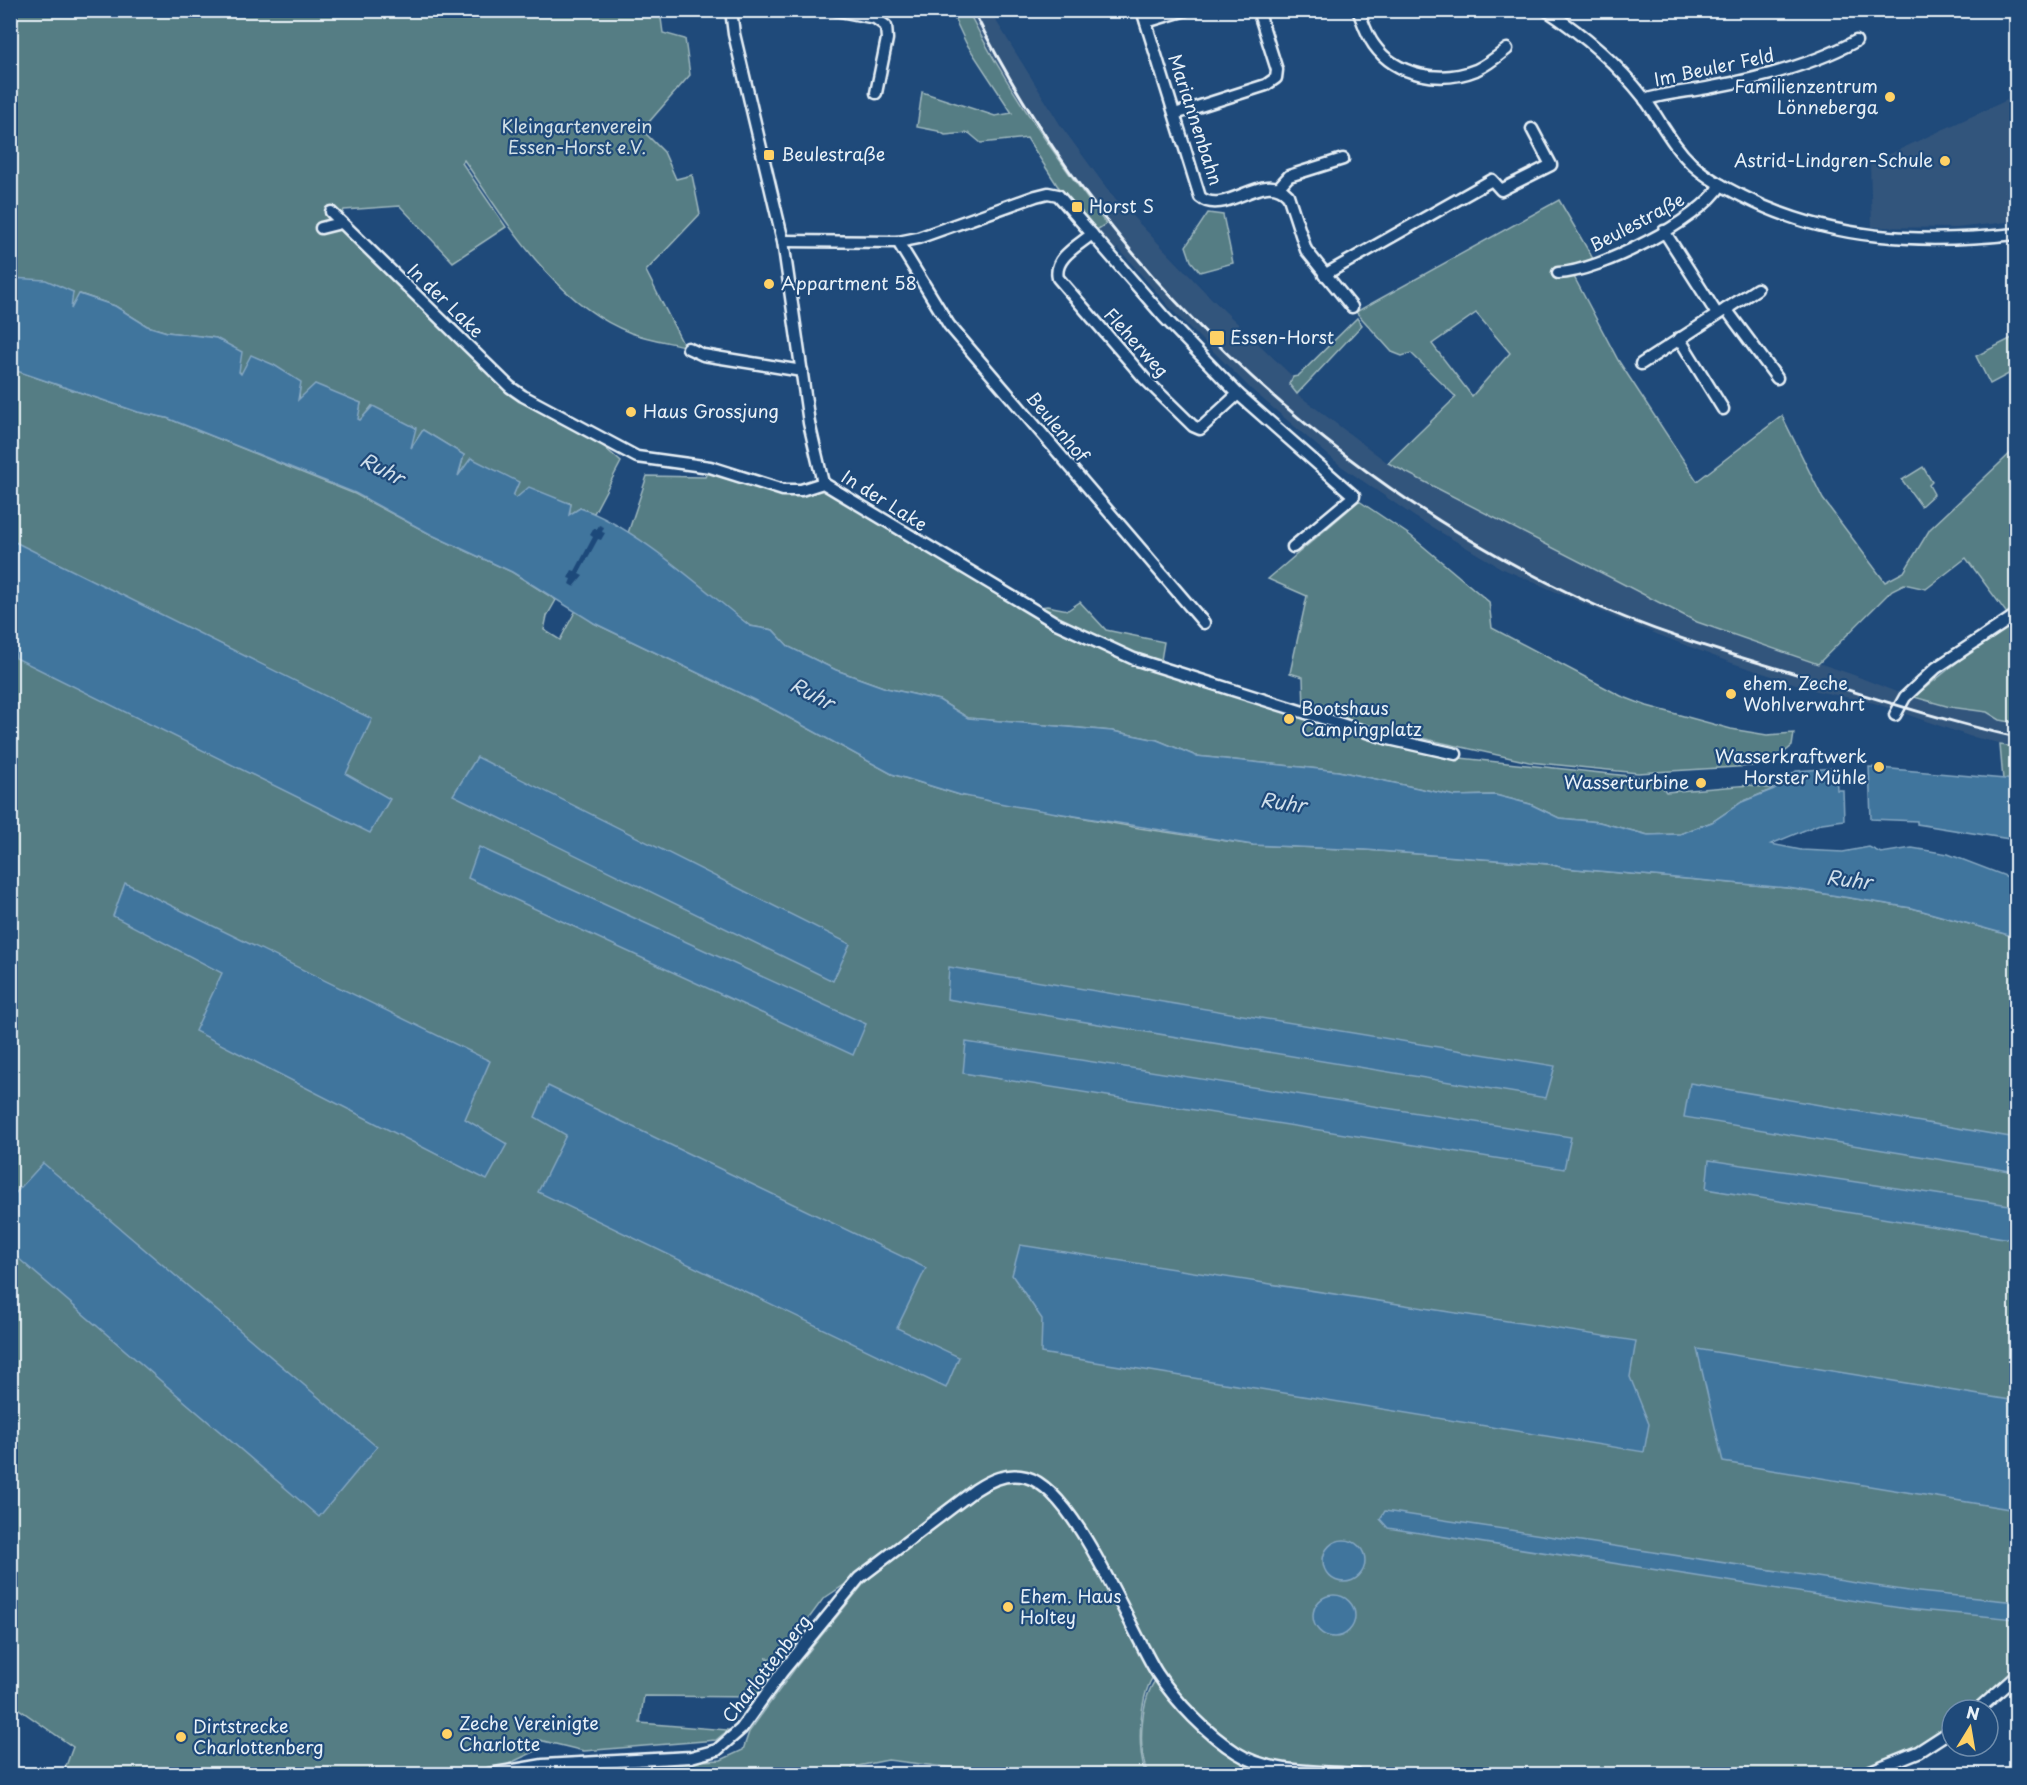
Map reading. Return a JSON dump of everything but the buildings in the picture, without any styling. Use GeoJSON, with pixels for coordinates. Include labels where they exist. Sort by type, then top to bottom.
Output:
{"type":"FeatureCollection","features":[{"type":"Feature","properties":{"kind":"street"},"geometry":{"type":"LineString","coordinates":[[731,10],[734,34],[783,241],[816,461],[821,469],[818,484]]}},
{"type":"Feature","properties":{"kind":"street"},"geometry":{"type":"LineString","coordinates":[[835,10],[875,18],[886,26],[886,39],[876,93]]}},
{"type":"Feature","properties":{"kind":"street","name":"Mariannenbahn"},"geometry":{"type":"LineString","coordinates":[[1142,10],[1197,190],[1204,200],[1218,201],[1268,187],[1278,187],[1289,176],[1343,159]]}},
{"type":"Feature","properties":{"kind":"street"},"geometry":{"type":"LineString","coordinates":[[1146,22],[1186,10]]}},
{"type":"Feature","properties":{"kind":"street"},"geometry":{"type":"LineString","coordinates":[[1175,114],[1266,85],[1276,78],[1277,70],[1258,10]]}},
{"type":"Feature","properties":{"kind":"street"},"geometry":{"type":"LineString","coordinates":[[1358,10],[1367,34],[1380,53],[1398,67],[1421,75],[1463,74],[1487,64],[1507,49]]}},
{"type":"Feature","properties":{"kind":"street"},"geometry":{"type":"LineString","coordinates":[[1546,10],[1606,55],[1645,100],[1677,148],[1692,164],[1721,185],[1788,216],[1865,236],[1945,239],[2016,234]]}},
{"type":"Feature","properties":{"kind":"street","name":"Im Beuler Feld"},"geometry":{"type":"LineString","coordinates":[[1645,100],[1660,94],[1752,79],[1816,60],[1856,40]]}},
{"type":"Feature","properties":{"kind":"street"},"geometry":{"type":"LineString","coordinates":[[1324,275],[1492,180],[1501,190],[1551,165],[1532,129]]}},
{"type":"Feature","properties":{"kind":"street","name":"Beulestraße"},"geometry":{"type":"LineString","coordinates":[[1558,273],[1572,272],[1596,264],[1664,231],[1703,206],[1714,196],[1721,185]]}},
{"type":"Feature","properties":{"kind":"street"},"geometry":{"type":"LineString","coordinates":[[1278,187],[1288,195],[1306,250],[1352,307]]}},
{"type":"Feature","properties":{"kind":"street"},"geometry":{"type":"LineString","coordinates":[[783,241],[898,242],[918,238],[1045,193],[1058,195],[1164,317],[1238,394],[1354,496],[1293,547]]}},
{"type":"Feature","properties":{"kind":"street","name":"In der Lake"},"geometry":{"type":"LineString","coordinates":[[331,212],[510,387],[637,457],[710,467],[783,490],[801,490],[818,484],[1014,600],[1056,623],[1134,659],[1389,740],[1456,754]]}},
{"type":"Feature","properties":{"kind":"street"},"geometry":{"type":"LineString","coordinates":[[321,228],[341,223]]}},
{"type":"Feature","properties":{"kind":"street"},"geometry":{"type":"LineString","coordinates":[[1664,231],[1722,311],[1778,378]]}},
{"type":"Feature","properties":{"kind":"street","name":"Fleherweg"},"geometry":{"type":"LineString","coordinates":[[1092,234],[1061,260],[1058,276],[1145,379],[1198,429],[1238,394]]}},
{"type":"Feature","properties":{"kind":"street","name":"Beulenhof"},"geometry":{"type":"LineString","coordinates":[[898,242],[949,325],[1204,623]]}},
{"type":"Feature","properties":{"kind":"street"},"geometry":{"type":"LineString","coordinates":[[1641,364],[1757,289]]}},
{"type":"Feature","properties":{"kind":"street"},"geometry":{"type":"LineString","coordinates":[[1679,339],[1723,409]]}},
{"type":"Feature","properties":{"kind":"street"},"geometry":{"type":"LineString","coordinates":[[688,348],[712,357],[802,371]]}},
{"type":"Feature","properties":{"kind":"street"},"geometry":{"type":"LineString","coordinates":[[1895,715],[1905,697],[1935,668],[2016,615]]}},
{"type":"Feature","properties":{"kind":"street","name":"Charlottenberg"},"geometry":{"type":"LineString","coordinates":[[489,1774],[543,1765],[691,1757],[717,1750],[741,1729],[783,1672],[859,1578],[949,1507],[982,1485],[1005,1476],[1024,1476],[1037,1481],[1059,1498],[1090,1548],[1158,1674],[1190,1712],[1220,1741],[1239,1754],[1269,1765],[1357,1774]]}},
{"type":"Feature","properties":{"kind":"street"},"geometry":{"type":"LineString","coordinates":[[1991,1698],[2016,1676]]}},
{"type":"Feature","properties":{"kind":"street"},"geometry":{"type":"LineString","coordinates":[[1863,1774],[1918,1752],[1940,1738]]}},
{"type":"Feature","properties":{"kind":"shaded area"},"geometry":{"type":"Polygon","coordinates":[[[968,11],[990,11],[1061,126],[1111,194],[1208,295],[1293,377],[1289,384],[1297,394],[1388,463],[1697,622],[1851,674],[1904,695],[1950,707],[1988,712],[2000,720],[2016,723],[2016,747],[1969,736],[1874,703],[1817,691],[1729,662],[1623,621],[1501,568],[1415,517],[1341,466],[1252,390],[1172,310],[1118,248],[1113,252],[1095,231],[1106,224],[1042,138],[968,11]]]}},
{"type":"Feature","properties":{"kind":"shaded area","name":"Astrid-Lindgren-Schule"},"geometry":{"type":"Polygon","coordinates":[[[2016,96],[2016,221],[1956,228],[1872,227],[1870,163],[2016,96]]]}},
{"type":"Feature","properties":{"kind":"green space","name":"Kleingartenverein Essen-Horst e.V."},"geometry":{"type":"Polygon","coordinates":[[[10,11],[660,11],[663,33],[685,39],[690,75],[642,130],[664,152],[676,179],[692,175],[700,214],[646,271],[684,346],[631,333],[604,320],[579,303],[536,260],[464,160],[462,163],[506,227],[453,262],[400,206],[344,210],[340,219],[508,389],[593,437],[621,462],[594,513],[580,508],[569,515],[571,503],[516,498],[513,496],[518,482],[458,477],[464,455],[423,430],[412,449],[372,406],[360,421],[357,420],[361,403],[342,396],[299,401],[300,382],[241,374],[216,338],[167,332],[147,326],[115,306],[80,294],[72,309],[69,308],[73,292],[11,278],[10,11]]]}},
{"type":"Feature","properties":{"kind":"green space"},"geometry":{"type":"Polygon","coordinates":[[[951,11],[968,11],[1015,94],[1106,224],[1095,231],[1057,185],[1027,138],[981,143],[969,133],[945,135],[938,131],[917,127],[922,92],[995,116],[1012,113],[966,43],[951,11]]]}},
{"type":"Feature","properties":{"kind":"green space"},"geometry":{"type":"Polygon","coordinates":[[[1559,200],[1596,264],[1572,273],[1618,360],[1697,481],[1782,416],[1823,499],[1885,582],[1904,572],[1930,529],[2016,448],[2016,613],[2008,615],[1966,558],[1926,589],[1904,584],[1892,590],[1818,664],[1697,622],[1388,463],[1456,397],[1411,353],[1402,356],[1392,352],[1356,312],[1559,200]],[[1476,313],[1432,344],[1472,396],[1510,353],[1476,313]]]}},
{"type":"Feature","properties":{"kind":"green space"},"geometry":{"type":"Polygon","coordinates":[[[1208,213],[1223,215],[1233,263],[1200,272],[1191,261],[1186,246],[1208,213]]]}},
{"type":"Feature","properties":{"kind":"green space"},"geometry":{"type":"Polygon","coordinates":[[[1357,318],[1362,325],[1297,394],[1289,384],[1293,377],[1298,376],[1357,318]]]}},
{"type":"Feature","properties":{"kind":"green space"},"geometry":{"type":"Polygon","coordinates":[[[2016,336],[2016,370],[1990,384],[1976,356],[2016,336]]]}},
{"type":"Feature","properties":{"kind":"green space"},"geometry":{"type":"Polygon","coordinates":[[[11,369],[138,412],[167,418],[355,494],[432,535],[512,572],[556,600],[547,616],[544,630],[560,640],[576,610],[594,623],[771,708],[892,774],[960,795],[1139,828],[1253,845],[1366,850],[1549,864],[1565,868],[1788,888],[1912,908],[2016,937],[2016,1674],[1989,1698],[1940,1698],[1940,1735],[1881,1766],[1858,1774],[1394,1774],[1271,1762],[1241,1752],[1206,1725],[1159,1672],[1062,1496],[1039,1477],[1027,1473],[999,1473],[984,1478],[946,1504],[856,1577],[823,1599],[779,1659],[765,1658],[782,1660],[756,1697],[644,1696],[640,1723],[728,1730],[716,1740],[584,1751],[539,1740],[538,1750],[506,1765],[467,1774],[63,1774],[73,1747],[16,1707],[11,1710],[11,369]]]}},
{"type":"Feature","properties":{"kind":"green space"},"geometry":{"type":"Polygon","coordinates":[[[1923,467],[1932,482],[1929,485],[1934,494],[1921,506],[1902,480],[1923,467]]]}},
{"type":"Feature","properties":{"kind":"green space"},"geometry":{"type":"Polygon","coordinates":[[[709,469],[783,492],[823,485],[1031,608],[1047,606],[1068,610],[1080,602],[1106,630],[1164,642],[1160,666],[1387,741],[1460,758],[1657,779],[1666,792],[1750,785],[1773,789],[1742,802],[1712,822],[1680,834],[1648,835],[1599,822],[1559,818],[1530,804],[1495,795],[1455,796],[1338,771],[1196,756],[1157,740],[1112,731],[968,718],[939,700],[886,688],[836,670],[789,647],[773,630],[750,626],[628,533],[647,476],[705,477],[709,469]]]}},
{"type":"Feature","properties":{"kind":"green space"},"geometry":{"type":"Polygon","coordinates":[[[1359,501],[1411,536],[1489,602],[1492,628],[1621,696],[1647,706],[1731,729],[1767,735],[1794,733],[1792,746],[1777,758],[1752,766],[1638,773],[1529,762],[1304,712],[1303,677],[1290,673],[1307,596],[1268,579],[1359,501]]]}},
{"type":"Feature","properties":{"kind":"green space"},"geometry":{"type":"Polygon","coordinates":[[[2016,623],[2016,723],[2000,720],[1987,712],[1950,707],[1914,697],[1980,644],[2016,623]]]}},
{"type":"Feature","properties":{"kind":"green space"},"geometry":{"type":"Polygon","coordinates":[[[2000,745],[2016,747],[2016,780],[2003,780],[2000,745]]]}},
{"type":"Feature","properties":{"kind":"green space"},"geometry":{"type":"Polygon","coordinates":[[[1013,1479],[1035,1484],[1064,1509],[1156,1673],[1146,1694],[1141,1722],[1141,1751],[1146,1774],[1002,1774],[888,1760],[853,1767],[850,1774],[617,1774],[608,1766],[721,1760],[743,1750],[749,1732],[796,1667],[866,1581],[952,1513],[995,1483],[1013,1479]]]}},
{"type":"Feature","properties":{"kind":"green space"},"geometry":{"type":"Polygon","coordinates":[[[1159,1676],[1237,1757],[1319,1774],[1148,1774],[1142,1751],[1142,1723],[1148,1696],[1159,1676]]]}},
{"type":"Feature","properties":{"kind":"water","name":"Ruhr"},"geometry":{"type":"Polygon","coordinates":[[[11,278],[46,280],[73,292],[71,309],[79,294],[115,306],[147,326],[167,332],[216,338],[242,352],[239,372],[241,374],[251,355],[274,365],[301,382],[298,400],[315,384],[361,403],[358,419],[360,420],[373,406],[416,428],[411,448],[423,430],[464,455],[458,476],[471,458],[519,482],[513,496],[516,498],[529,487],[571,504],[569,515],[580,508],[601,517],[624,529],[668,560],[750,626],[773,630],[789,647],[836,670],[886,688],[939,700],[968,718],[1112,731],[1157,740],[1196,756],[1338,771],[1455,796],[1495,795],[1530,804],[1559,818],[1599,822],[1648,835],[1680,834],[1712,822],[1742,802],[1774,789],[1796,771],[1836,768],[1837,790],[1843,790],[1844,820],[1822,823],[1771,844],[1801,850],[1843,852],[1869,847],[1881,853],[1912,848],[1948,854],[2016,880],[2016,937],[1912,908],[1788,888],[1565,868],[1549,864],[1366,850],[1253,845],[1014,806],[960,795],[892,774],[771,708],[594,623],[512,572],[432,535],[355,493],[167,418],[138,412],[11,369],[11,278]]]}},
{"type":"Feature","properties":{"kind":"water"},"geometry":{"type":"Polygon","coordinates":[[[11,540],[372,719],[346,774],[390,799],[370,833],[16,658],[10,631],[11,540]]]}},
{"type":"Feature","properties":{"kind":"water"},"geometry":{"type":"Polygon","coordinates":[[[477,757],[850,944],[833,981],[453,795],[477,757]]]}},
{"type":"Feature","properties":{"kind":"water"},"geometry":{"type":"Polygon","coordinates":[[[1869,767],[2016,780],[2016,840],[1917,824],[1917,821],[1871,819],[1869,767]]]}},
{"type":"Feature","properties":{"kind":"water"},"geometry":{"type":"Polygon","coordinates":[[[479,847],[866,1024],[853,1055],[468,878],[479,847]]]}},
{"type":"Feature","properties":{"kind":"water"},"geometry":{"type":"Polygon","coordinates":[[[125,883],[490,1061],[465,1119],[507,1144],[487,1180],[195,1031],[222,973],[113,916],[125,883]]]}},
{"type":"Feature","properties":{"kind":"water"},"geometry":{"type":"Polygon","coordinates":[[[949,967],[1555,1066],[1546,1098],[947,999],[949,967]]]}},
{"type":"Feature","properties":{"kind":"water"},"geometry":{"type":"Polygon","coordinates":[[[966,1042],[1571,1137],[1564,1169],[963,1073],[966,1042]]]}},
{"type":"Feature","properties":{"kind":"water"},"geometry":{"type":"Polygon","coordinates":[[[1690,1083],[2016,1138],[2016,1172],[1684,1117],[1690,1083]]]}},
{"type":"Feature","properties":{"kind":"water"},"geometry":{"type":"Polygon","coordinates":[[[548,1086],[926,1268],[897,1328],[959,1357],[946,1388],[538,1192],[566,1135],[535,1117],[548,1086]]]}},
{"type":"Feature","properties":{"kind":"water"},"geometry":{"type":"Polygon","coordinates":[[[1709,1160],[2016,1206],[2016,1240],[1706,1189],[1709,1160]]]}},
{"type":"Feature","properties":{"kind":"water"},"geometry":{"type":"Polygon","coordinates":[[[43,1163],[377,1447],[319,1517],[11,1252],[11,1198],[43,1163]]]}},
{"type":"Feature","properties":{"kind":"water"},"geometry":{"type":"Polygon","coordinates":[[[1020,1245],[1636,1341],[1630,1377],[1649,1424],[1644,1452],[1041,1353],[1042,1319],[1012,1275],[1020,1245]]]}},
{"type":"Feature","properties":{"kind":"water"},"geometry":{"type":"Polygon","coordinates":[[[1697,1349],[2016,1401],[2016,1510],[1723,1462],[1697,1349]]]}},
{"type":"Feature","properties":{"kind":"water"},"geometry":{"type":"Polygon","coordinates":[[[1385,1511],[1909,1591],[2016,1602],[2016,1619],[1907,1609],[1388,1528],[1380,1519],[1385,1511]]]}},
{"type":"Feature","properties":{"kind":"water"},"geometry":{"type":"Polygon","coordinates":[[[1344,1540],[1359,1546],[1365,1561],[1359,1576],[1344,1582],[1329,1576],[1323,1561],[1329,1546],[1344,1540]]]}},
{"type":"Feature","properties":{"kind":"water"},"geometry":{"type":"Polygon","coordinates":[[[1334,1595],[1349,1601],[1355,1616],[1349,1631],[1334,1637],[1319,1631],[1313,1616],[1319,1601],[1334,1595]]]}},
{"type":"Feature","properties":{"kind":"pier"},"geometry":{"type":"Polygon","coordinates":[[[599,525],[604,527],[602,532],[605,533],[601,540],[598,539],[579,574],[583,576],[574,587],[569,584],[571,579],[568,578],[572,570],[575,571],[593,537],[590,535],[594,528],[597,529],[599,525]]]}},
{"type":"Feature","properties":{"kind":"railway"},"geometry":{"type":"LineString","coordinates":[[973,10],[1025,103],[1084,192],[1152,275],[1226,352],[1306,424],[1392,489],[1481,546],[1575,596],[1633,621],[1722,652],[1889,703],[2016,737]]}},
{"type":"Feature","properties":{"kind":"place","name":"Familienzentrum Lönneberga"},"geometry":{"type":"Point","coordinates":[1890,97]}},
{"type":"Feature","properties":{"kind":"place","name":"Beulestraße"},"geometry":{"type":"Point","coordinates":[769,155]}},
{"type":"Feature","properties":{"kind":"place","name":"Astrid-Lindgren-Schule"},"geometry":{"type":"Point","coordinates":[1945,161]}},
{"type":"Feature","properties":{"kind":"place","name":"Horst S"},"geometry":{"type":"Point","coordinates":[1077,207]}},
{"type":"Feature","properties":{"kind":"place","name":"Appartment 58"},"geometry":{"type":"Point","coordinates":[769,284]}},
{"type":"Feature","properties":{"kind":"place","name":"Essen-Horst"},"geometry":{"type":"Point","coordinates":[1217,338]}},
{"type":"Feature","properties":{"kind":"place","name":"Haus Grossjung"},"geometry":{"type":"Point","coordinates":[631,412]}},
{"type":"Feature","properties":{"kind":"place","name":"ehem. Zeche Wohlverwahrt"},"geometry":{"type":"Point","coordinates":[1731,694]}},
{"type":"Feature","properties":{"kind":"place","name":"Bootshaus Campingplatz"},"geometry":{"type":"Point","coordinates":[1289,719]}},
{"type":"Feature","properties":{"kind":"place","name":"Wasserkraftwerk Horster Mühle"},"geometry":{"type":"Point","coordinates":[1879,767]}},
{"type":"Feature","properties":{"kind":"place","name":"Wasserturbine"},"geometry":{"type":"Point","coordinates":[1701,783]}},
{"type":"Feature","properties":{"kind":"place","name":"Ehem. Haus Holtey"},"geometry":{"type":"Point","coordinates":[1008,1607]}},
{"type":"Feature","properties":{"kind":"place","name":"Zeche Vereinigte Charlotte"},"geometry":{"type":"Point","coordinates":[447,1734]}},
{"type":"Feature","properties":{"kind":"place","name":"Dirtstrecke Charlottenberg"},"geometry":{"type":"Point","coordinates":[181,1737]}}]}
